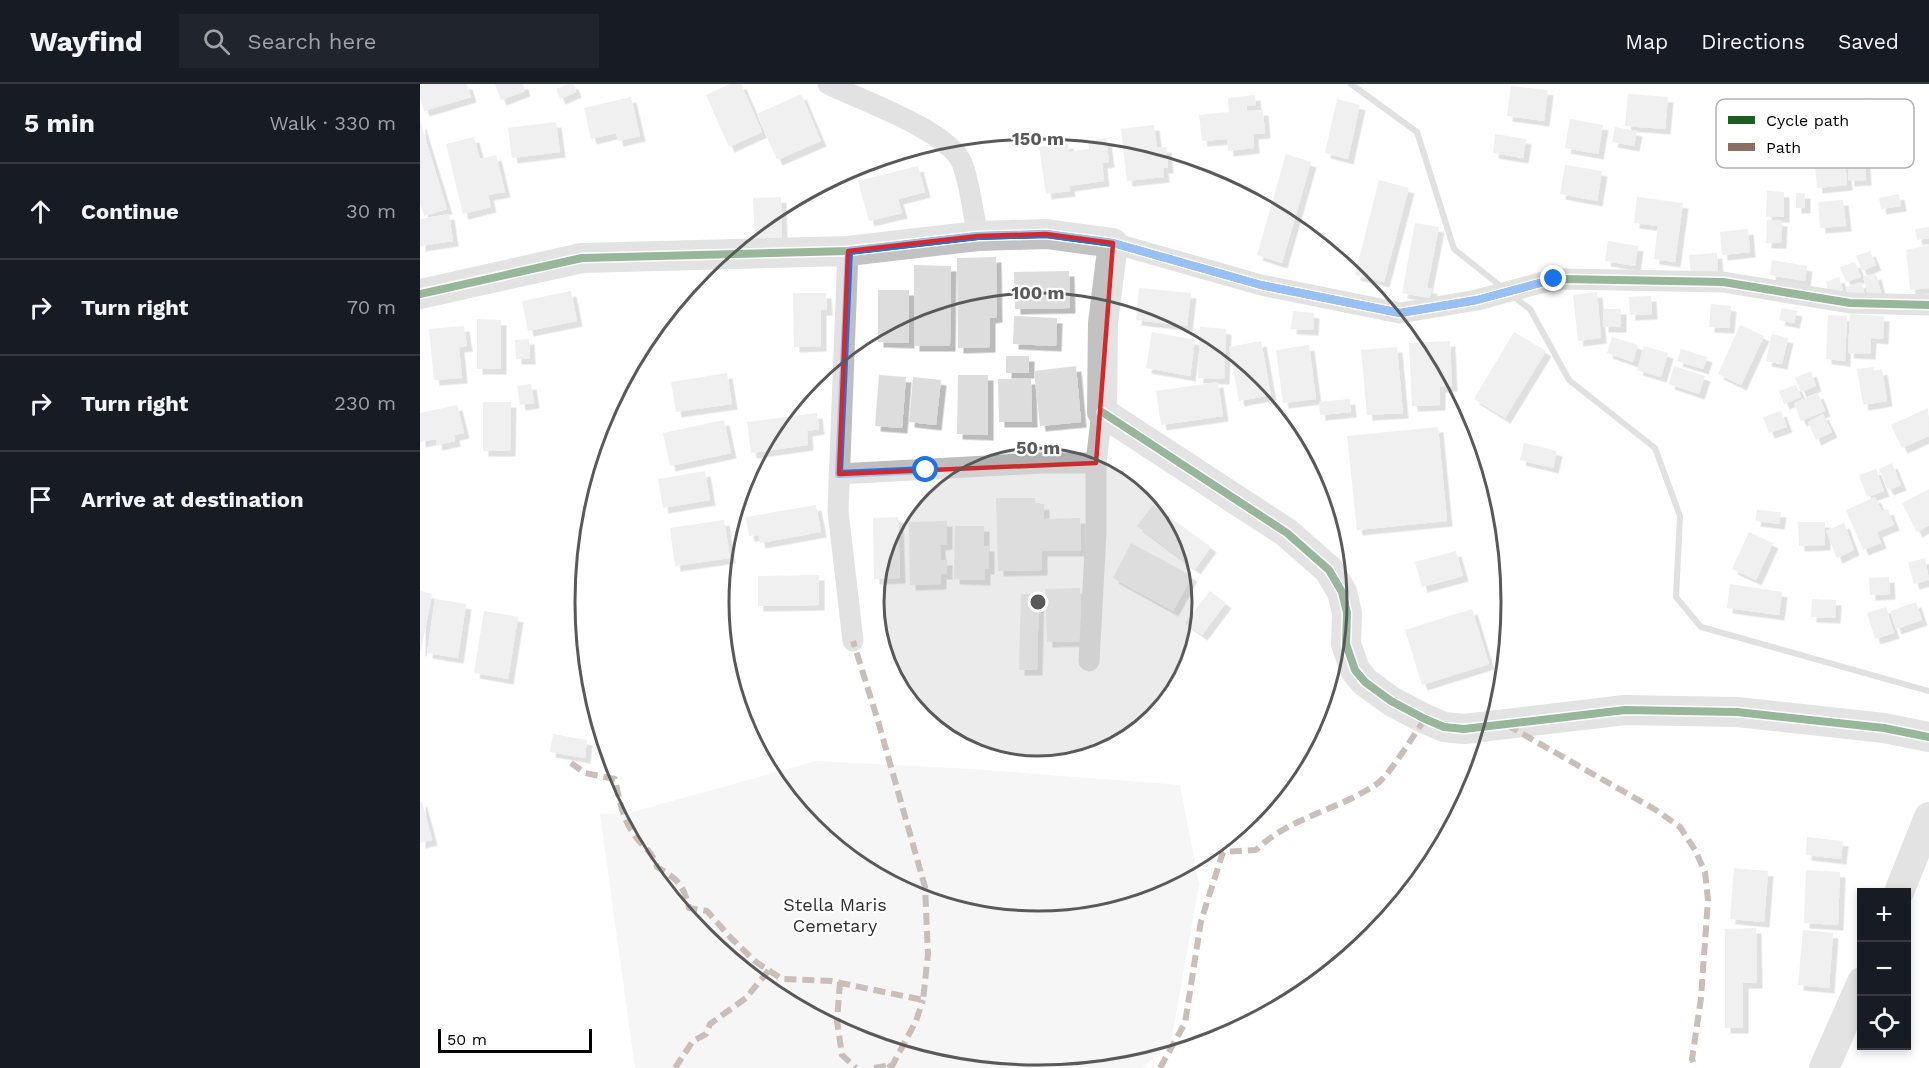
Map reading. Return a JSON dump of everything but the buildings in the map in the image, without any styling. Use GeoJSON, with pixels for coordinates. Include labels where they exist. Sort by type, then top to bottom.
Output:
{"type":"FeatureCollection","features":[{"type":"Feature","properties":{"kind":"street"},"geometry":{"type":"LineString","coordinates":[[828,84],[888,111],[942,140],[956,152],[962,164],[978,236]]}},
{"type":"Feature","properties":{"kind":"street"},"geometry":{"type":"LineString","coordinates":[[420,294],[582,258],[849,251],[978,236],[1046,234],[1113,243],[1261,285],[1389,311],[1411,312],[1564,279],[1723,282],[1850,303],[1929,304]]}},
{"type":"Feature","properties":{"kind":"street"},"geometry":{"type":"LineString","coordinates":[[1089,662],[1096,533],[1095,463],[1102,412],[1103,323],[1113,243]]}},
{"type":"Feature","properties":{"kind":"street"},"geometry":{"type":"LineString","coordinates":[[849,251],[838,511],[853,641]]}},
{"type":"Feature","properties":{"kind":"street"},"geometry":{"type":"LineString","coordinates":[[1102,412],[1287,533],[1329,570],[1342,592],[1347,613],[1346,644],[1355,669],[1365,682],[1391,701],[1444,727],[1464,729],[1625,710],[1737,712],[1884,728],[1929,737]]}},
{"type":"Feature","properties":{"kind":"street"},"geometry":{"type":"LineString","coordinates":[[839,474],[1042,463],[1095,463]]}},
{"type":"Feature","properties":{"kind":"street"},"geometry":{"type":"LineString","coordinates":[[1901,888],[1929,817]]}},
{"type":"Feature","properties":{"kind":"street"},"geometry":{"type":"LineString","coordinates":[[1824,1068],[1857,993]]}},
{"type":"Feature","properties":{"kind":"highlighted area"},"geometry":{"type":"Polygon","coordinates":[[[1046,234],[1113,243],[1096,463],[839,474],[848,251],[978,236],[1046,234]]]}},
{"type":"Feature","properties":{"kind":"green space","name":"Stella Maris Cemetary"},"geometry":{"type":"Polygon","coordinates":[[[816,761],[972,769],[1180,785],[1199,884],[1171,1042],[1142,1068],[635,1068],[600,814],[625,814],[816,761]]]}},
{"type":"Feature","properties":{"kind":"waterway"},"geometry":{"type":"LineString","coordinates":[[1351,84],[1417,132],[1454,249],[1503,288]]}},
{"type":"Feature","properties":{"kind":"waterway"},"geometry":{"type":"LineString","coordinates":[[1513,296],[1530,309],[1569,380],[1655,448],[1680,516],[1676,597],[1701,627],[1929,691]]}},
{"type":"Feature","properties":{"kind":"marked path"},"geometry":{"type":"LineString","coordinates":[[571,763],[585,773],[615,779],[621,807],[629,827],[653,857],[657,867],[679,883],[685,893],[689,908],[707,911],[756,962],[782,979],[831,981],[923,1000],[928,954],[925,887],[853,641]]}},
{"type":"Feature","properties":{"kind":"marked path"},"geometry":{"type":"LineString","coordinates":[[1160,1068],[1185,1023],[1201,921],[1223,852],[1256,850],[1284,829],[1348,800],[1378,783],[1396,762],[1425,719]]}},
{"type":"Feature","properties":{"kind":"marked path"},"geometry":{"type":"LineString","coordinates":[[1507,725],[1656,810],[1680,827],[1695,850],[1705,872],[1708,900],[1701,998],[1692,1059],[1695,1068]]}},
{"type":"Feature","properties":{"kind":"marked path"},"geometry":{"type":"LineString","coordinates":[[675,1068],[693,1041],[706,1034],[710,1024],[746,998],[769,970]]}},
{"type":"Feature","properties":{"kind":"marked path"},"geometry":{"type":"LineString","coordinates":[[840,982],[837,1021],[842,1055],[856,1068]]}},
{"type":"Feature","properties":{"kind":"marked path"},"geometry":{"type":"LineString","coordinates":[[891,1068],[916,1021],[923,1000]]}},
{"type":"Feature","properties":{"kind":"marked path"},"geometry":{"type":"LineString","coordinates":[[874,1068],[892,1065],[888,1068]]}},
{"type":"Feature","properties":{"kind":"cycle path"},"geometry":{"type":"LineString","coordinates":[[420,294],[582,258],[848,251],[978,236],[1046,234],[1113,243],[1261,285],[1400,313],[1477,300],[1564,279],[1723,282],[1850,303],[1929,305]]}},
{"type":"Feature","properties":{"kind":"cycle path"},"geometry":{"type":"LineString","coordinates":[[1102,412],[1287,533],[1329,570],[1342,592],[1347,613],[1346,644],[1355,670],[1365,682],[1391,701],[1444,727],[1464,729],[1625,710],[1737,712],[1884,728],[1929,737]]}},
{"type":"Feature","properties":{"kind":"route"},"geometry":{"type":"LineString","coordinates":[[926,470],[839,474],[849,251],[978,236],[1046,234],[1113,243],[1261,285],[1400,313],[1477,300],[1554,279]]}}]}
